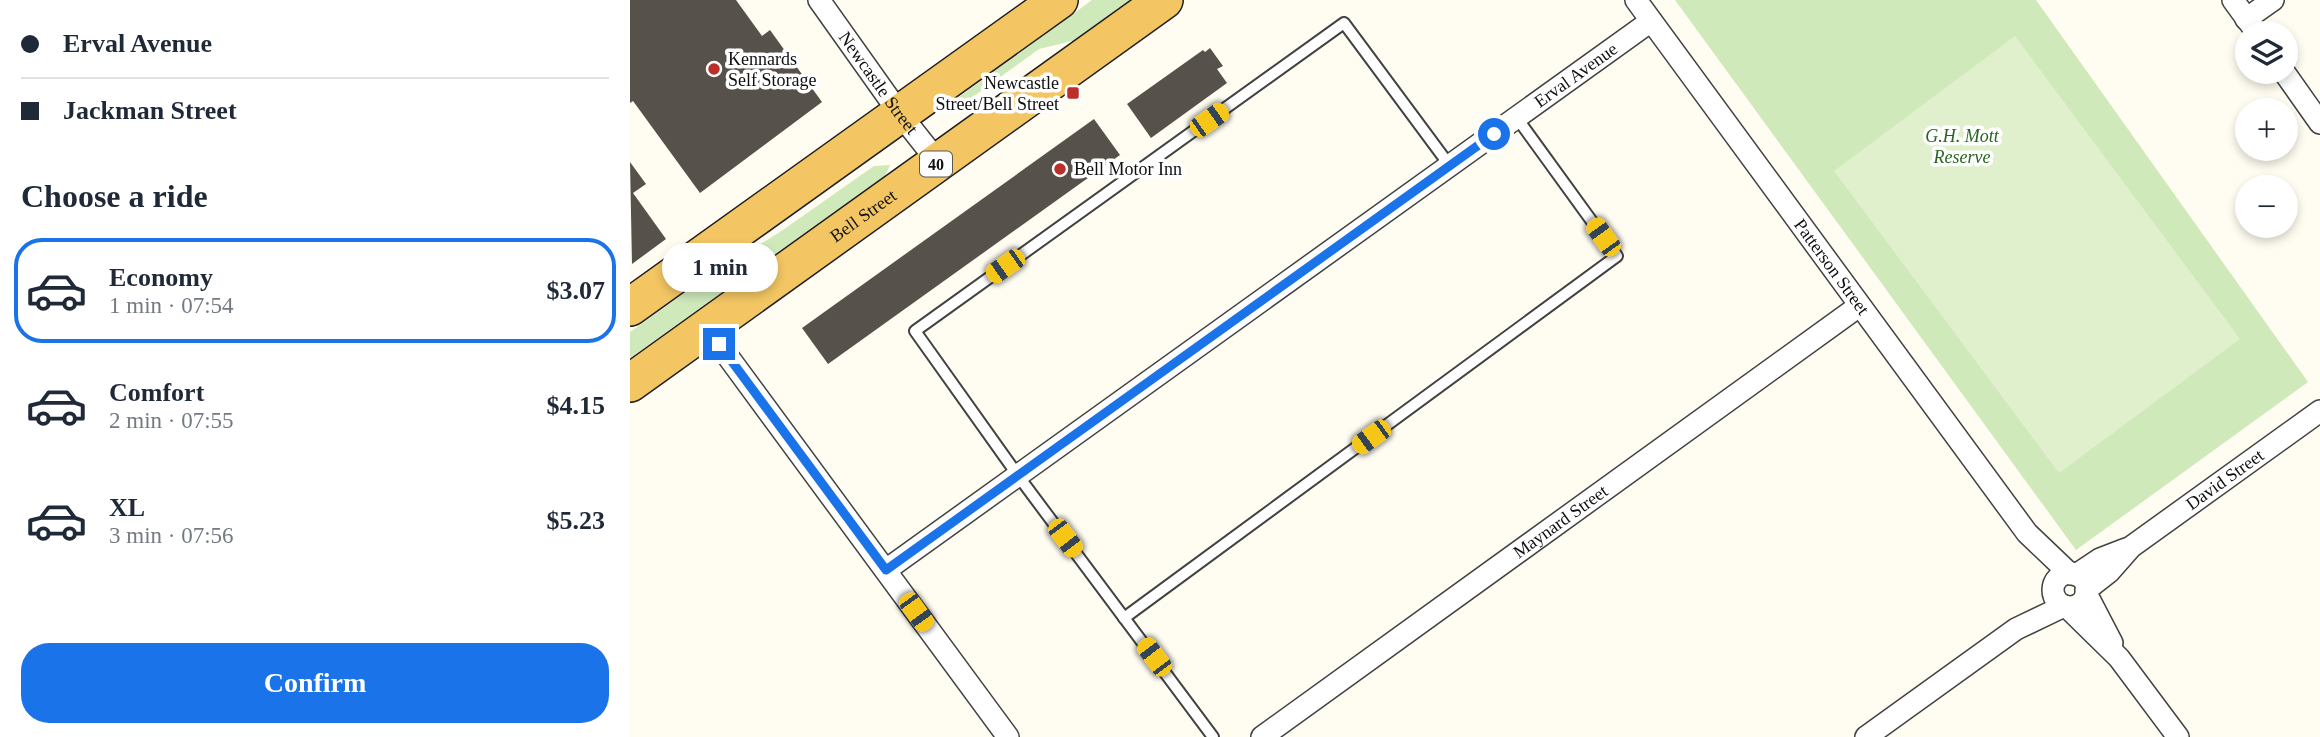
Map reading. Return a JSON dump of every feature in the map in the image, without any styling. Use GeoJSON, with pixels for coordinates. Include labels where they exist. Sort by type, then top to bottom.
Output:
{"type":"FeatureCollection","features":[{"type":"Feature","properties":{"kind":"highway"},"geometry":{"type":"LineString","coordinates":[[630,307],[1059,0]]}},
{"type":"Feature","properties":{"kind":"highway","name":"Bell Street"},"geometry":{"type":"LineString","coordinates":[[630,383],[1164,0]]}},
{"type":"Feature","properties":{"kind":"street","name":"Newcastle Street"},"geometry":{"type":"LineString","coordinates":[[819,0],[900,114],[938,162]]}},
{"type":"Feature","properties":{"kind":"street","name":"Patterson Street"},"geometry":{"type":"LineString","coordinates":[[1636,0],[2178,737]]}},
{"type":"Feature","properties":{"kind":"street"},"geometry":{"type":"LineString","coordinates":[[2233,0],[2248,21]]}},
{"type":"Feature","properties":{"kind":"street"},"geometry":{"type":"LineString","coordinates":[[2256,21],[2273,0]]}},
{"type":"Feature","properties":{"kind":"street","name":"Erval Avenue"},"geometry":{"type":"LineString","coordinates":[[886,570],[1651,21]]}},
{"type":"Feature","properties":{"kind":"street"},"geometry":{"type":"LineString","coordinates":[[2292,84],[2320,123]]}},
{"type":"Feature","properties":{"kind":"street","name":"Maynard Street"},"geometry":{"type":"LineString","coordinates":[[1262,737],[1859,306]]}},
{"type":"Feature","properties":{"kind":"street"},"geometry":{"type":"LineString","coordinates":[[707,328],[1008,737]]}},
{"type":"Feature","properties":{"kind":"street","name":"David Street"},"geometry":{"type":"LineString","coordinates":[[1866,737],[2069,590],[2109,572],[2131,547],[2320,411]]}},
{"type":"Feature","properties":{"kind":"lane"},"geometry":{"type":"LineString","coordinates":[[1213,737],[1019,477],[915,331],[1344,23],[1450,166]]}},
{"type":"Feature","properties":{"kind":"lane"},"geometry":{"type":"LineString","coordinates":[[1124,618],[1617,256],[1517,118]]}},
{"type":"Feature","properties":{"kind":"green space"},"geometry":{"type":"Polygon","coordinates":[[[1092,0],[1134,0],[1080,39],[1039,49],[956,109],[948,111],[951,103],[1092,0]]]}},
{"type":"Feature","properties":{"kind":"green space","name":"G.H. Mott Reserve"},"geometry":{"type":"Polygon","coordinates":[[[1675,0],[2036,0],[2308,382],[2076,550],[1675,0]]]}},
{"type":"Feature","properties":{"kind":"green space"},"geometry":{"type":"Polygon","coordinates":[[[2015,36],[2240,339],[2059,473],[1834,171],[2015,36]]]}},
{"type":"Feature","properties":{"kind":"green space"},"geometry":{"type":"Polygon","coordinates":[[[890,165],[885,176],[630,358],[630,332],[711,274],[780,232],[874,166],[890,165]]]}},
{"type":"Feature","properties":{"kind":"building","name":"Kennards Self Storage"},"geometry":{"type":"Polygon","coordinates":[[[630,0],[736,0],[762,36],[770,30],[822,102],[700,193],[633,101],[630,103],[630,0]]]}},
{"type":"Feature","properties":{"kind":"building"},"geometry":{"type":"Polygon","coordinates":[[[1210,48],[1223,66],[1217,69],[1227,83],[1151,138],[1127,104],[1203,50],[1205,52],[1210,48]]]}},
{"type":"Feature","properties":{"kind":"building"},"geometry":{"type":"Polygon","coordinates":[[[1094,119],[1120,155],[828,364],[802,328],[1094,119]]]}},
{"type":"Feature","properties":{"kind":"building"},"geometry":{"type":"Polygon","coordinates":[[[630,162],[646,184],[633,193],[666,239],[632,264],[630,162]]]}},
{"type":"Feature","properties":{"kind":"place","name":"Kennards Self Storage"},"geometry":{"type":"Point","coordinates":[714,69]}},
{"type":"Feature","properties":{"kind":"place","name":"Newcastle Street/Bell Street"},"geometry":{"type":"Point","coordinates":[1073,93]}},
{"type":"Feature","properties":{"kind":"place","name":"Bell Motor Inn"},"geometry":{"type":"Point","coordinates":[1060,169]}},
{"type":"Feature","properties":{"kind":"route"},"geometry":{"type":"LineString","coordinates":[[719,344],[886,570],[1494,134]]}}]}
